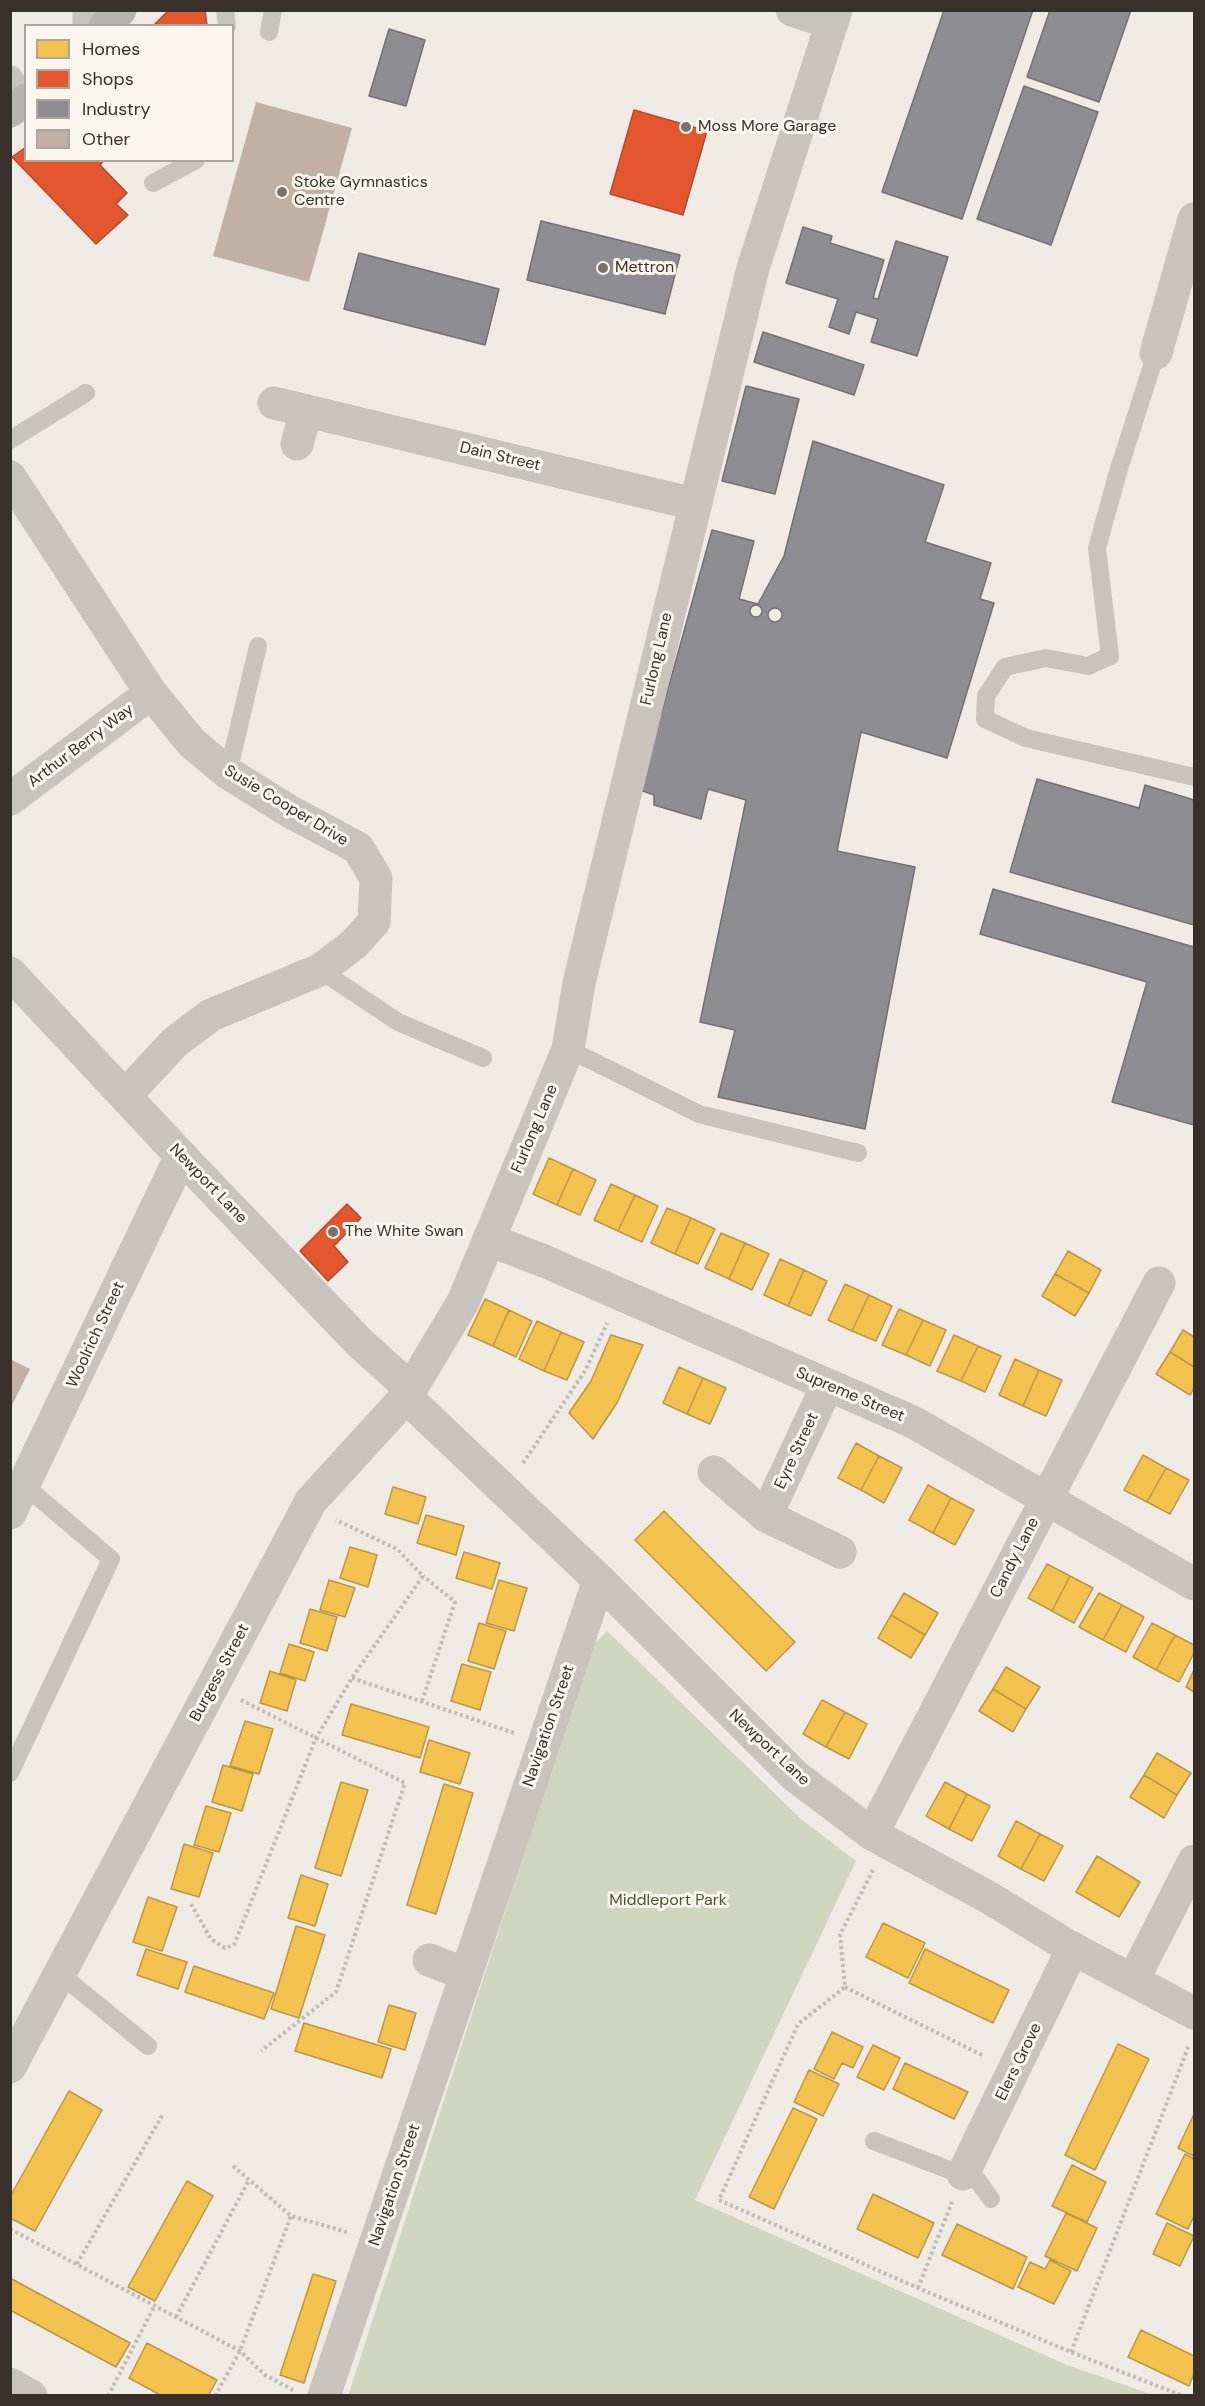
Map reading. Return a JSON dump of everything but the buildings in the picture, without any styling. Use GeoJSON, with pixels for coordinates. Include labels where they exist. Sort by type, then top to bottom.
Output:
{"type":"FeatureCollection","features":[{"type":"Feature","properties":{"kind":"main road"},"geometry":{"type":"LineString","coordinates":[[107,24],[120,10]]}},
{"type":"Feature","properties":{"kind":"street"},"geometry":{"type":"LineString","coordinates":[[792,10],[834,17]]}},
{"type":"Feature","properties":{"kind":"street","name":"Furlong Lane"},"geometry":{"type":"LineString","coordinates":[[463,1302],[568,1049],[579,983],[753,268],[834,17]]}},
{"type":"Feature","properties":{"kind":"street"},"geometry":{"type":"LineString","coordinates":[[1156,353],[1194,219]]}},
{"type":"Feature","properties":{"kind":"street","name":"Dain Street"},"geometry":{"type":"LineString","coordinates":[[274,403],[694,504]]}},
{"type":"Feature","properties":{"kind":"street"},"geometry":{"type":"LineString","coordinates":[[297,444],[306,411]]}},
{"type":"Feature","properties":{"kind":"street","name":"Susie Cooper Drive"},"geometry":{"type":"LineString","coordinates":[[10,477],[151,693],[192,743],[228,773],[289,811],[358,848],[376,878],[374,922],[354,944],[320,970],[212,1015],[174,1043],[125,1096]]}},
{"type":"Feature","properties":{"kind":"street","name":"Arthur Berry Way"},"geometry":{"type":"LineString","coordinates":[[10,799],[151,693]]}},
{"type":"Feature","properties":{"kind":"street","name":"Newport Lane"},"geometry":{"type":"LineString","coordinates":[[10,973],[358,1342],[505,1491],[795,1776],[872,1834],[1134,1980],[1192,2027]]}},
{"type":"Feature","properties":{"kind":"street","name":"Woolrich Street"},"geometry":{"type":"LineString","coordinates":[[17,1493],[181,1156]]}},
{"type":"Feature","properties":{"kind":"street","name":"Supreme Street"},"geometry":{"type":"LineString","coordinates":[[489,1240],[913,1422],[1194,1584]]}},
{"type":"Feature","properties":{"kind":"street","name":"Candy Lane"},"geometry":{"type":"LineString","coordinates":[[872,1834],[1159,1283]]}},
{"type":"Feature","properties":{"kind":"street","name":"Burgess Street"},"geometry":{"type":"LineString","coordinates":[[10,2067],[18,2035],[60,1974],[311,1501],[409,1393],[463,1302]]}},
{"type":"Feature","properties":{"kind":"street","name":"Eyre Street"},"geometry":{"type":"LineString","coordinates":[[766,1516],[827,1386]]}},
{"type":"Feature","properties":{"kind":"street"},"geometry":{"type":"LineString","coordinates":[[714,1472],[766,1516],[840,1552]]}},
{"type":"Feature","properties":{"kind":"street","name":"Navigation Street"},"geometry":{"type":"LineString","coordinates":[[310,2394],[376,2241],[598,1580]]}},
{"type":"Feature","properties":{"kind":"street"},"geometry":{"type":"LineString","coordinates":[[1134,1980],[1194,1861]]}},
{"type":"Feature","properties":{"kind":"street","name":"Elers Grove"},"geometry":{"type":"LineString","coordinates":[[963,2174],[1073,1948]]}},
{"type":"Feature","properties":{"kind":"street"},"geometry":{"type":"LineString","coordinates":[[429,1960],[466,1974]]}},
{"type":"Feature","properties":{"kind":"street"},"geometry":{"type":"LineString","coordinates":[[10,2384],[31,2396]]}},
{"type":"Feature","properties":{"kind":"lane"},"geometry":{"type":"LineString","coordinates":[[269,32],[273,10]]}},
{"type":"Feature","properties":{"kind":"lane"},"geometry":{"type":"LineString","coordinates":[[153,183],[192,162]]}},
{"type":"Feature","properties":{"kind":"lane"},"geometry":{"type":"LineString","coordinates":[[1156,353],[1118,472],[1097,548],[1110,656],[1088,666],[1046,657],[1005,667],[986,696],[985,719],[1026,738],[1194,777]]}},
{"type":"Feature","properties":{"kind":"lane"},"geometry":{"type":"LineString","coordinates":[[10,440],[86,393]]}},
{"type":"Feature","properties":{"kind":"lane"},"geometry":{"type":"LineString","coordinates":[[228,773],[258,646]]}},
{"type":"Feature","properties":{"kind":"lane"},"geometry":{"type":"LineString","coordinates":[[320,970],[398,1022],[483,1058]]}},
{"type":"Feature","properties":{"kind":"lane"},"geometry":{"type":"LineString","coordinates":[[568,1049],[699,1114],[858,1153]]}},
{"type":"Feature","properties":{"kind":"lane"},"geometry":{"type":"LineString","coordinates":[[10,1773],[111,1560],[17,1493]]}},
{"type":"Feature","properties":{"kind":"lane"},"geometry":{"type":"LineString","coordinates":[[60,1974],[148,2046]]}},
{"type":"Feature","properties":{"kind":"lane"},"geometry":{"type":"LineString","coordinates":[[874,2141],[978,2181],[992,2199]]}},
{"type":"Feature","properties":{"kind":"path"},"geometry":{"type":"LineString","coordinates":[[505,1491],[585,1371],[620,1295]]}},
{"type":"Feature","properties":{"kind":"path"},"geometry":{"type":"LineString","coordinates":[[308,1508],[397,1549],[423,1576],[455,1602],[422,1701]]}},
{"type":"Feature","properties":{"kind":"path"},"geometry":{"type":"LineString","coordinates":[[191,1904],[211,1939],[225,1948],[234,1945],[316,1738],[352,1678],[423,1576]]}},
{"type":"Feature","properties":{"kind":"path"},"geometry":{"type":"LineString","coordinates":[[352,1678],[543,1743]]}},
{"type":"Feature","properties":{"kind":"path"},"geometry":{"type":"LineString","coordinates":[[213,1686],[405,1783],[336,1992],[261,2051]]}},
{"type":"Feature","properties":{"kind":"path"},"geometry":{"type":"LineString","coordinates":[[845,1987],[1014,2072]]}},
{"type":"Feature","properties":{"kind":"path"},"geometry":{"type":"LineString","coordinates":[[1071,2352],[1192,2027]]}},
{"type":"Feature","properties":{"kind":"path"},"geometry":{"type":"LineString","coordinates":[[77,2264],[163,2114]]}},
{"type":"Feature","properties":{"kind":"path"},"geometry":{"type":"LineString","coordinates":[[232,2166],[291,2216],[376,2241]]}},
{"type":"Feature","properties":{"kind":"path"},"geometry":{"type":"LineString","coordinates":[[918,2288],[963,2174]]}},
{"type":"Feature","properties":{"kind":"path"},"geometry":{"type":"LineString","coordinates":[[176,2317],[249,2180]]}},
{"type":"Feature","properties":{"kind":"path"},"geometry":{"type":"LineString","coordinates":[[215,2396],[240,2351],[291,2216]]}},
{"type":"Feature","properties":{"kind":"path"},"geometry":{"type":"LineString","coordinates":[[10,2229],[240,2351],[265,2375],[310,2394]]}},
{"type":"Feature","properties":{"kind":"path"},"geometry":{"type":"LineString","coordinates":[[108,2396],[155,2305]]}},
{"type":"Feature","properties":{"kind":"green space","name":"Middleport Park"},"geometry":{"type":"Polygon","coordinates":[[[607,1631],[802,1820],[856,1861],[695,2200],[1067,2365],[1153,2395],[348,2396],[591,1647],[607,1631]]]}},
{"type":"Feature","properties":{"kind":"place","name":"Moss More Garage"},"geometry":{"type":"Point","coordinates":[686,127]}},
{"type":"Feature","properties":{"kind":"place","name":"Stoke Gymnastics Centre"},"geometry":{"type":"Point","coordinates":[282,192]}},
{"type":"Feature","properties":{"kind":"place","name":"Mettron"},"geometry":{"type":"Point","coordinates":[603,268]}},
{"type":"Feature","properties":{"kind":"place","name":"The White Swan"},"geometry":{"type":"Point","coordinates":[333,1232]}}]}
